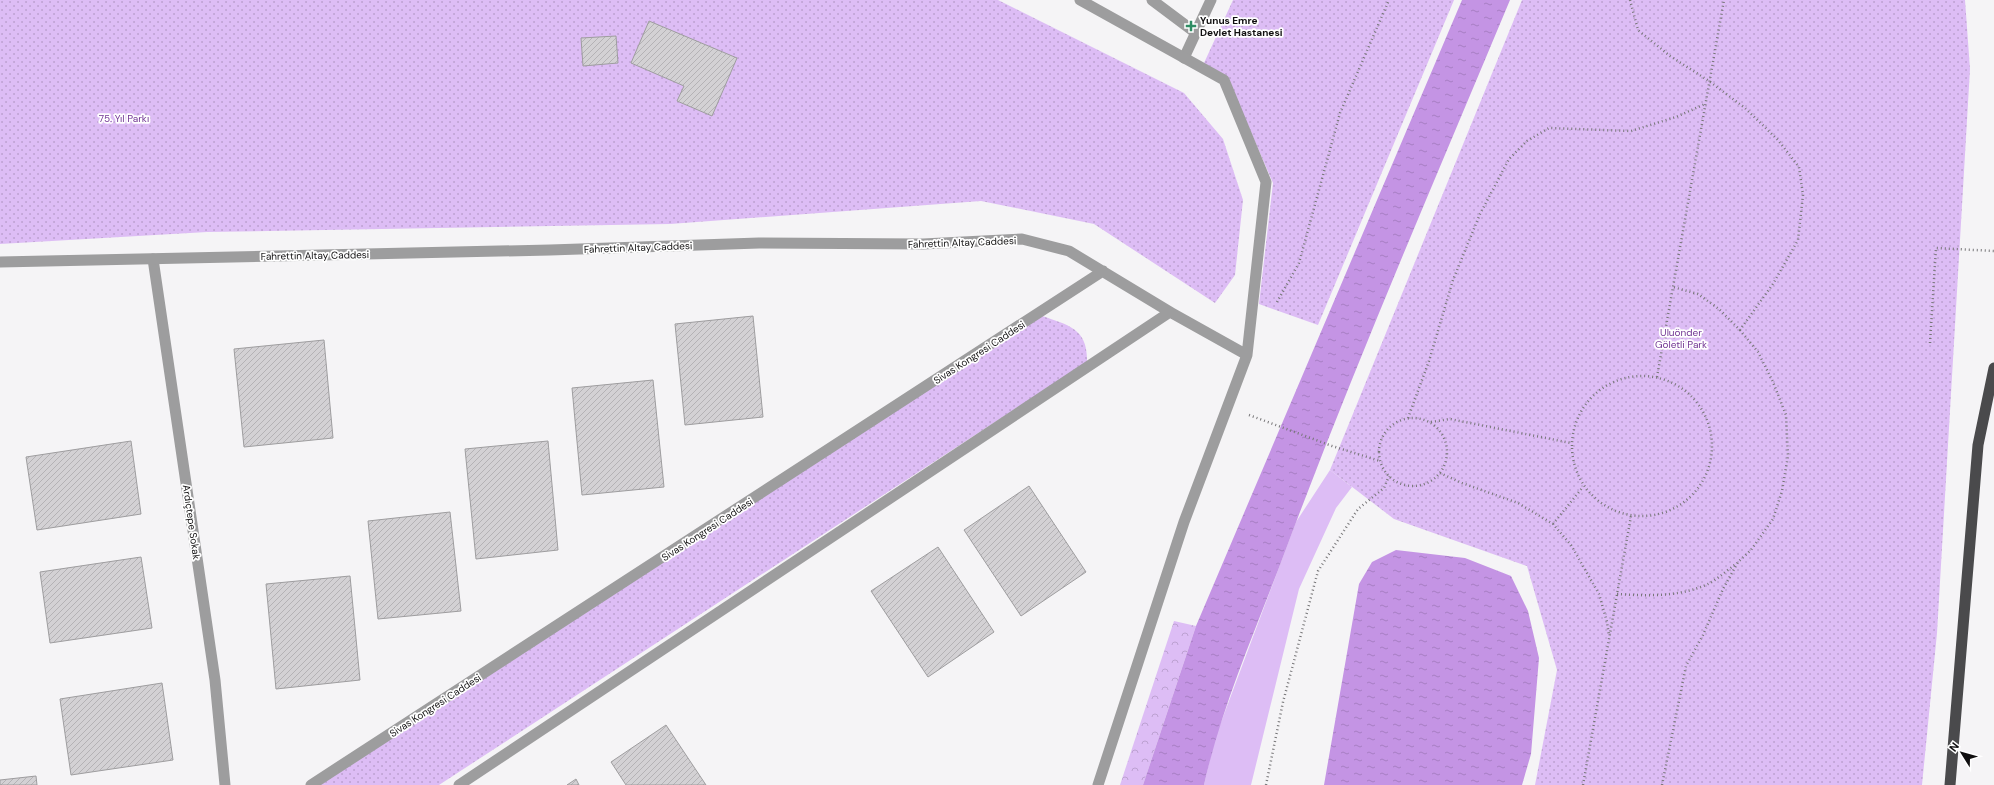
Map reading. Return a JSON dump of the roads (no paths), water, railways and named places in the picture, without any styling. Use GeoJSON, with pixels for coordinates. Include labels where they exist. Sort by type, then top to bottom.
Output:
{"type":"FeatureCollection","features":[{"type":"Feature","properties":{"kind":"highway"},"geometry":{"type":"LineString","coordinates":[[1950,785],[1978,445],[1994,368]]}},
{"type":"Feature","properties":{"kind":"street"},"geometry":{"type":"LineString","coordinates":[[1080,0],[1224,80],[1266,182],[1248,355],[1184,522],[1098,785]]}},
{"type":"Feature","properties":{"kind":"street"},"geometry":{"type":"LineString","coordinates":[[1152,0],[1196,33]]}},
{"type":"Feature","properties":{"kind":"street"},"geometry":{"type":"LineString","coordinates":[[1184,58],[1211,0]]}},
{"type":"Feature","properties":{"kind":"street","name":"Fahrettin Altay Caddesi"},"geometry":{"type":"LineString","coordinates":[[0,262],[550,250],[759,243],[923,244],[1022,239],[1069,251],[1170,312],[1248,355]]}},
{"type":"Feature","properties":{"kind":"street","name":"Ardıçtepe Sokak"},"geometry":{"type":"LineString","coordinates":[[153,259],[215,680],[225,785]]}},
{"type":"Feature","properties":{"kind":"street","name":"Sivas Kongresi Caddesi"},"geometry":{"type":"LineString","coordinates":[[311,785],[1103,272]]}},
{"type":"Feature","properties":{"kind":"street"},"geometry":{"type":"LineString","coordinates":[[459,785],[1170,312]]}},
{"type":"Feature","properties":{"kind":"water"},"geometry":{"type":"Polygon","coordinates":[[[1462,0],[1510,0],[1395,273],[1312,480],[1230,695],[1220,725],[1204,785],[1143,785],[1196,626],[1462,0]]]}},
{"type":"Feature","properties":{"kind":"water"},"geometry":{"type":"Polygon","coordinates":[[[1396,550],[1465,558],[1511,576],[1528,611],[1539,658],[1531,754],[1522,785],[1324,785],[1359,584],[1372,562],[1396,550]]]}},
{"type":"Feature","properties":{"kind":"place","name":"Yunus Emre Devlet Hastanesi"},"geometry":{"type":"Point","coordinates":[1191,26]}},
{"type":"Feature","properties":{"kind":"park label","name":"75. Yıl Parkı"},"geometry":{"type":"Point","coordinates":[124,118]}},
{"type":"Feature","properties":{"kind":"park label","name":"Uluönder Göletli Park"},"geometry":{"type":"Point","coordinates":[1681,338]}}]}
